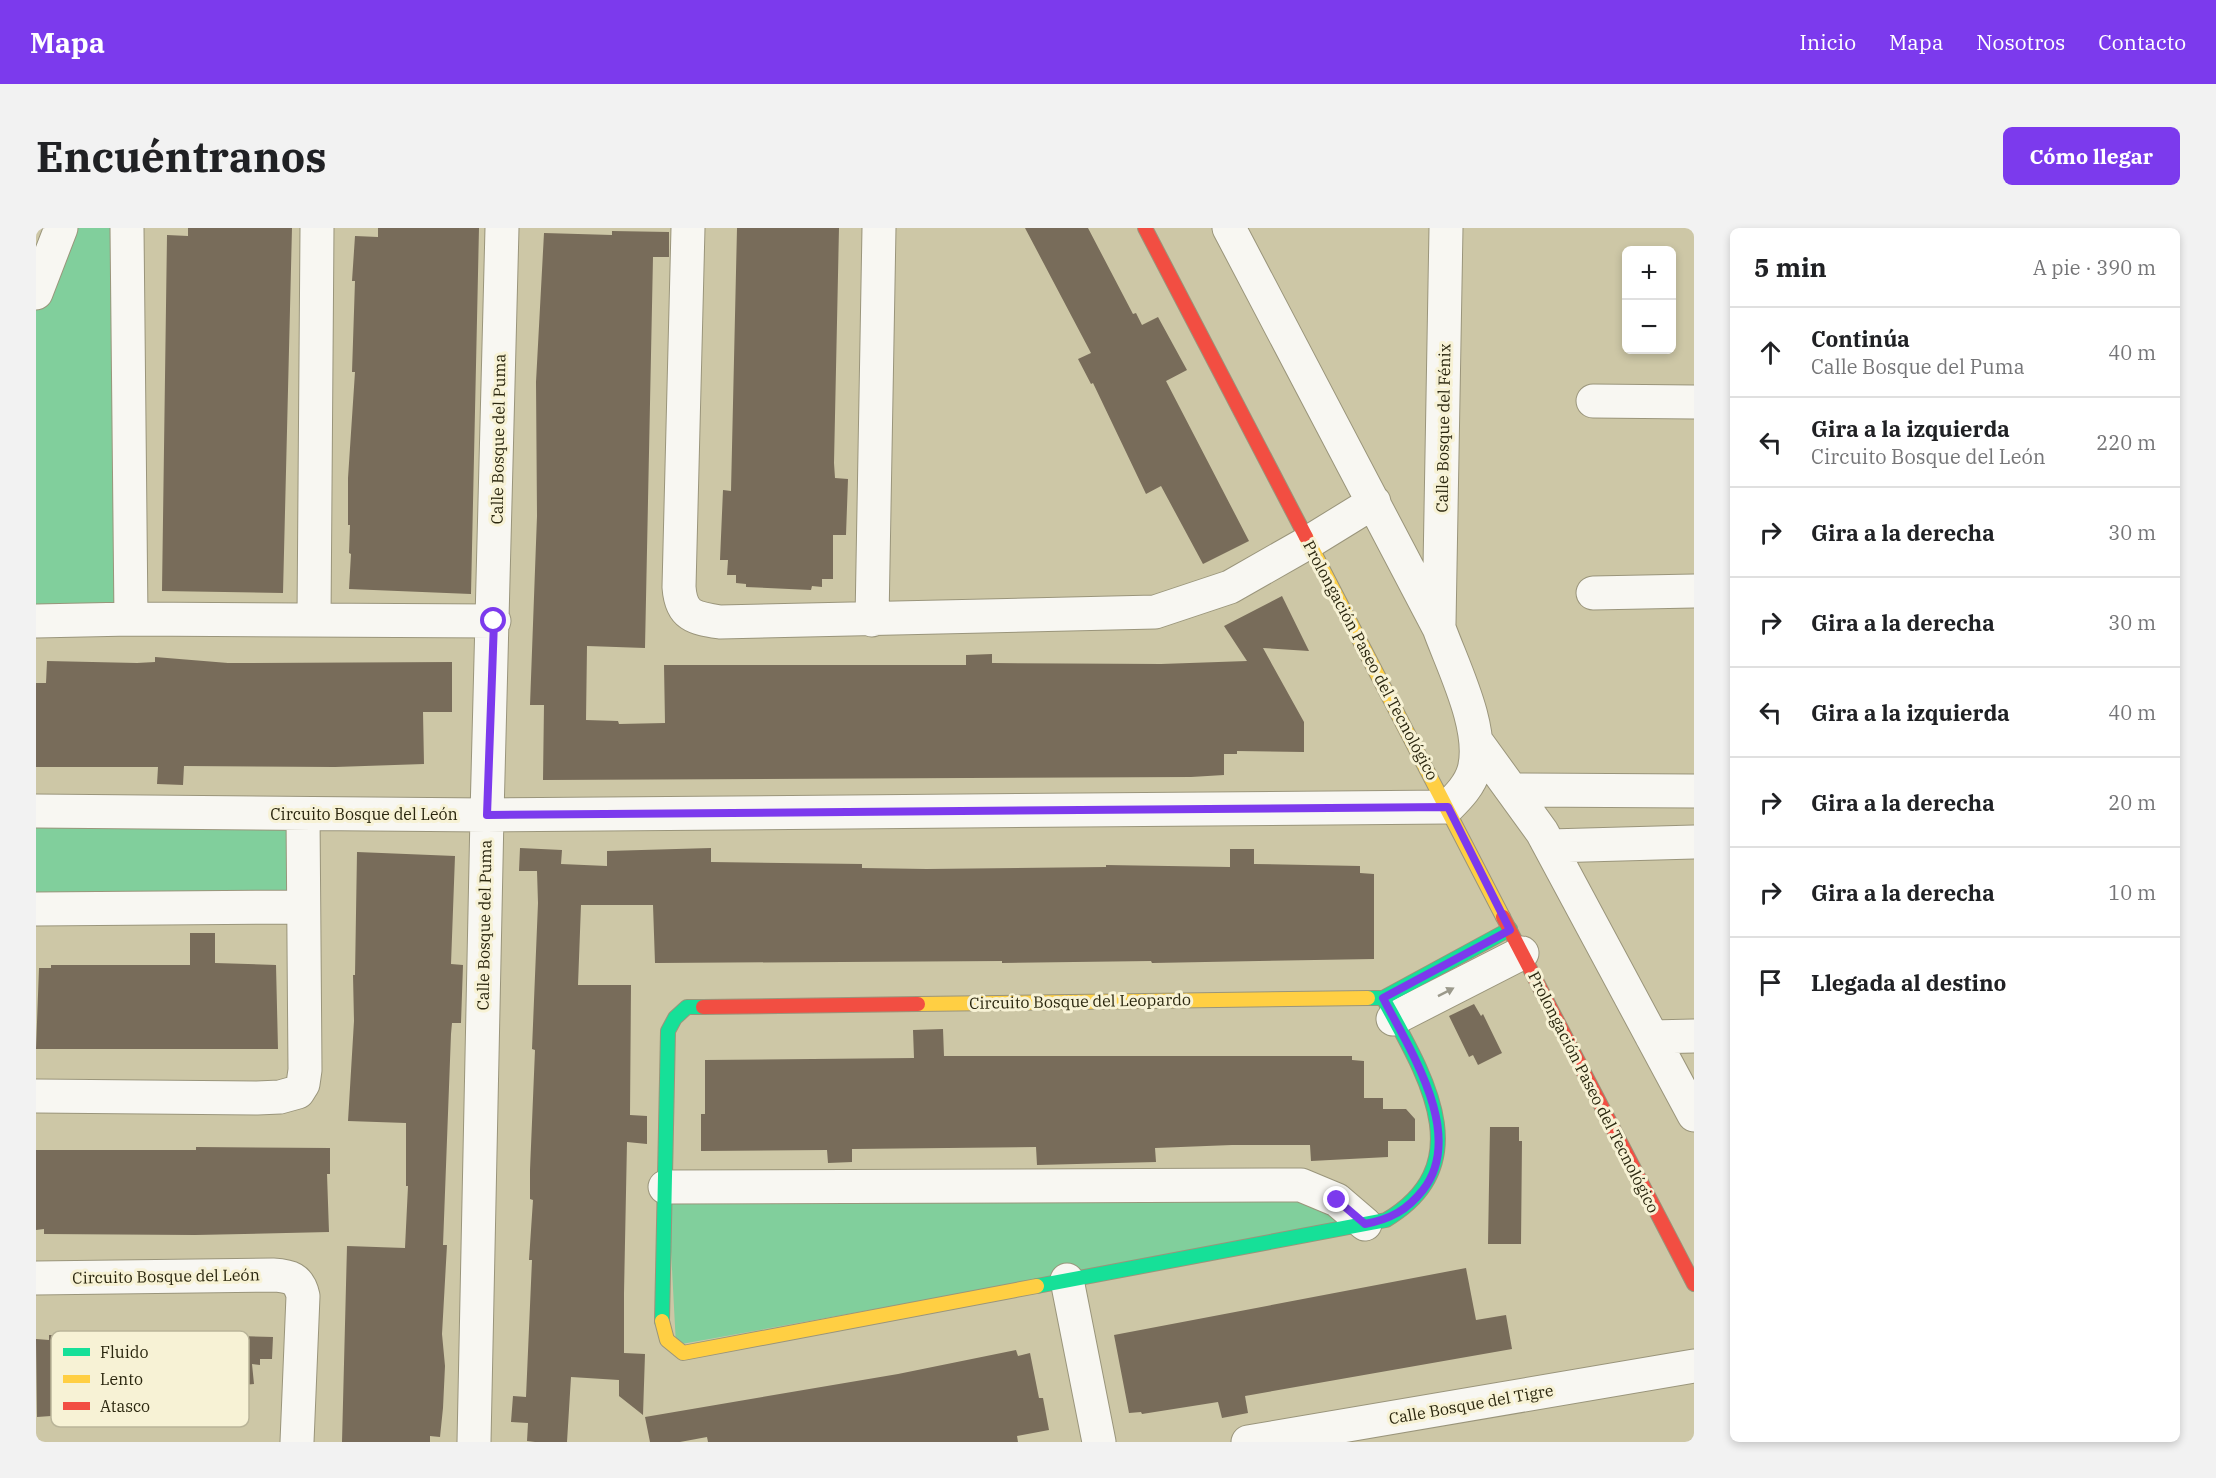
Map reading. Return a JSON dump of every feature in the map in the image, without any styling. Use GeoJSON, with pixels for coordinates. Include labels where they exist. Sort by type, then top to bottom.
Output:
{"type":"FeatureCollection","features":[{"type":"Feature","properties":{"kind":"street"},"geometry":{"type":"LineString","coordinates":[[36,293],[61,228]]}},
{"type":"Feature","properties":{"kind":"street"},"geometry":{"type":"LineString","coordinates":[[127,228],[130,619]]}},
{"type":"Feature","properties":{"kind":"street"},"geometry":{"type":"LineString","coordinates":[[314,619],[317,228]]}},
{"type":"Feature","properties":{"kind":"street","name":"Calle Bosque del Puma"},"geometry":{"type":"LineString","coordinates":[[474,1442],[502,228]]}},
{"type":"Feature","properties":{"kind":"street"},"geometry":{"type":"LineString","coordinates":[[688,228],[680,602],[687,612],[699,619],[720,622],[872,620],[1155,612],[1230,586],[1310,543],[1374,502]]}},
{"type":"Feature","properties":{"kind":"street"},"geometry":{"type":"LineString","coordinates":[[872,620],[879,228]]}},
{"type":"Feature","properties":{"kind":"street","name":"Prolongación Paseo del Tecnológico"},"geometry":{"type":"LineString","coordinates":[[1145,228],[1694,1284]]}},
{"type":"Feature","properties":{"kind":"street"},"geometry":{"type":"LineString","coordinates":[[1229,228],[1439,628],[1465,698],[1476,741],[1474,770],[1463,792],[1448,807]]}},
{"type":"Feature","properties":{"kind":"street"},"geometry":{"type":"LineString","coordinates":[[1253,274],[1254,228]]}},
{"type":"Feature","properties":{"kind":"street","name":"Calle Bosque del Fénix"},"geometry":{"type":"LineString","coordinates":[[1439,628],[1446,228]]}},
{"type":"Feature","properties":{"kind":"street"},"geometry":{"type":"LineString","coordinates":[[1593,401],[1694,402]]}},
{"type":"Feature","properties":{"kind":"street"},"geometry":{"type":"LineString","coordinates":[[1593,593],[1694,591]]}},
{"type":"Feature","properties":{"kind":"street"},"geometry":{"type":"LineString","coordinates":[[36,621],[130,619],[494,621]]}},
{"type":"Feature","properties":{"kind":"street"},"geometry":{"type":"LineString","coordinates":[[1476,741],[1550,846],[1694,1115]]}},
{"type":"Feature","properties":{"kind":"street"},"geometry":{"type":"LineString","coordinates":[[1512,790],[1694,790]]}},
{"type":"Feature","properties":{"kind":"street","name":"Circuito Bosque del León"},"geometry":{"type":"LineString","coordinates":[[36,811],[487,815],[1448,807]]}},
{"type":"Feature","properties":{"kind":"street"},"geometry":{"type":"LineString","coordinates":[[36,1096],[280,1097],[298,1092],[303,1084],[305,1070],[303,814]]}},
{"type":"Feature","properties":{"kind":"street"},"geometry":{"type":"LineString","coordinates":[[1550,846],[1694,842]]}},
{"type":"Feature","properties":{"kind":"street"},"geometry":{"type":"LineString","coordinates":[[36,909],[303,907]]}},
{"type":"Feature","properties":{"kind":"street"},"geometry":{"type":"LineString","coordinates":[[1388,1008],[1516,941]]}},
{"type":"Feature","properties":{"kind":"street","name":"Circuito Bosque del Leopardo"},"geometry":{"type":"LineString","coordinates":[[687,1007],[1388,1008],[1431,1096],[1440,1132],[1437,1162],[1427,1185],[1410,1205],[1386,1220],[683,1353],[673,1348],[664,1339],[662,1319],[668,1031],[675,1018],[687,1007]]}},
{"type":"Feature","properties":{"kind":"street"},"geometry":{"type":"LineString","coordinates":[[1652,1037],[1694,1036]]}},
{"type":"Feature","properties":{"kind":"street"},"geometry":{"type":"LineString","coordinates":[[665,1187],[1301,1185],[1337,1200],[1365,1224]]}},
{"type":"Feature","properties":{"kind":"street","name":"Circuito Bosque del León"},"geometry":{"type":"LineString","coordinates":[[36,1278],[273,1275],[295,1279],[301,1286],[303,1296],[294,1442]]}},
{"type":"Feature","properties":{"kind":"street"},"geometry":{"type":"LineString","coordinates":[[1067,1280],[1099,1442]]}},
{"type":"Feature","properties":{"kind":"street","name":"Calle Bosque del Tigre"},"geometry":{"type":"LineString","coordinates":[[1248,1442],[1694,1365]]}},
{"type":"Feature","properties":{"kind":"green space"},"geometry":{"type":"Polygon","coordinates":[[[67,228],[122,228],[123,611],[36,611],[36,308],[67,228]]]}},
{"type":"Feature","properties":{"kind":"green space"},"geometry":{"type":"Polygon","coordinates":[[[36,813],[301,816],[302,905],[36,905],[36,813]]]}},
{"type":"Feature","properties":{"kind":"green space"},"geometry":{"type":"Polygon","coordinates":[[[668,1193],[1316,1193],[1358,1222],[676,1345],[668,1193]]]}},
{"type":"Feature","properties":{"kind":"building"},"geometry":{"type":"Polygon","coordinates":[[[188,228],[292,228],[283,593],[162,591],[167,235],[188,236],[188,228]]]}},
{"type":"Feature","properties":{"kind":"building"},"geometry":{"type":"Polygon","coordinates":[[[378,228],[479,228],[471,594],[349,589],[351,554],[349,553],[348,478],[355,372],[352,372],[355,281],[352,281],[355,236],[378,237],[378,228]]]}},
{"type":"Feature","properties":{"kind":"building"},"geometry":{"type":"Polygon","coordinates":[[[737,228],[839,228],[834,463],[835,478],[848,479],[846,535],[833,535],[833,579],[822,579],[822,587],[812,586],[811,590],[746,587],[746,584],[736,583],[736,575],[727,575],[728,560],[720,560],[723,490],[731,491],[737,228]]]}},
{"type":"Feature","properties":{"kind":"building"},"geometry":{"type":"Polygon","coordinates":[[[1025,228],[1088,228],[1133,314],[1136,313],[1142,325],[1158,317],[1187,370],[1166,381],[1249,541],[1203,564],[1161,486],[1146,494],[1093,383],[1091,384],[1078,359],[1091,353],[1025,228]]]}},
{"type":"Feature","properties":{"kind":"building"},"geometry":{"type":"Polygon","coordinates":[[[612,231],[669,232],[669,257],[653,257],[645,648],[587,646],[586,720],[618,721],[619,724],[665,723],[664,665],[966,665],[966,655],[992,654],[992,663],[1161,664],[1247,661],[1224,626],[1282,596],[1309,651],[1263,648],[1304,722],[1304,752],[1237,751],[1237,754],[1224,754],[1224,775],[1191,777],[543,780],[544,705],[530,705],[537,516],[536,382],[544,233],[612,235],[612,231]]]}},
{"type":"Feature","properties":{"kind":"building"},"geometry":{"type":"Polygon","coordinates":[[[155,657],[228,663],[452,662],[452,712],[423,712],[424,764],[335,767],[184,766],[183,785],[157,784],[158,767],[36,767],[36,683],[46,683],[47,661],[137,663],[155,662],[155,657]]]}},
{"type":"Feature","properties":{"kind":"building"},"geometry":{"type":"Polygon","coordinates":[[[520,848],[562,850],[561,864],[607,866],[607,851],[711,848],[711,862],[862,864],[862,868],[927,869],[1106,867],[1106,865],[1230,867],[1230,849],[1254,849],[1254,864],[1360,866],[1360,873],[1374,874],[1374,959],[1152,963],[1151,961],[1002,963],[1002,961],[655,963],[653,905],[581,905],[578,985],[631,985],[630,1115],[647,1116],[647,1144],[627,1142],[624,1293],[624,1353],[645,1354],[643,1415],[619,1396],[619,1380],[571,1377],[567,1442],[527,1441],[528,1423],[511,1422],[513,1396],[526,1397],[532,1260],[529,1260],[533,1200],[530,1199],[530,1170],[535,1050],[532,1049],[538,903],[537,871],[519,871],[520,848]]]}},
{"type":"Feature","properties":{"kind":"building"},"geometry":{"type":"Polygon","coordinates":[[[357,852],[455,856],[451,964],[463,965],[461,1023],[452,1023],[451,1034],[443,1245],[447,1245],[442,1334],[445,1366],[443,1408],[440,1437],[430,1436],[430,1442],[342,1442],[347,1246],[405,1248],[408,1186],[406,1186],[406,1123],[348,1121],[354,1021],[353,975],[355,975],[357,852]]]}},
{"type":"Feature","properties":{"kind":"building"},"geometry":{"type":"Polygon","coordinates":[[[190,933],[215,933],[215,963],[276,965],[278,1049],[36,1049],[39,968],[51,968],[51,965],[190,965],[190,933]]]}},
{"type":"Feature","properties":{"kind":"building"},"geometry":{"type":"Polygon","coordinates":[[[1474,1004],[1481,1016],[1483,1014],[1502,1053],[1478,1065],[1473,1055],[1469,1057],[1449,1016],[1474,1004]]]}},
{"type":"Feature","properties":{"kind":"building"},"geometry":{"type":"Polygon","coordinates":[[[943,1029],[944,1056],[1352,1056],[1352,1060],[1364,1061],[1364,1098],[1383,1098],[1383,1109],[1406,1109],[1415,1119],[1415,1141],[1388,1141],[1388,1157],[1311,1161],[1310,1145],[1232,1145],[1155,1148],[1156,1162],[1037,1165],[1036,1147],[852,1149],[852,1162],[828,1163],[827,1150],[701,1151],[701,1114],[705,1114],[705,1060],[914,1058],[913,1030],[943,1029]]]}},
{"type":"Feature","properties":{"kind":"building"},"geometry":{"type":"Polygon","coordinates":[[[1490,1127],[1519,1127],[1519,1141],[1522,1141],[1521,1244],[1488,1244],[1490,1127]]]}},
{"type":"Feature","properties":{"kind":"building"},"geometry":{"type":"Polygon","coordinates":[[[196,1147],[330,1148],[330,1174],[327,1174],[329,1232],[195,1235],[44,1234],[44,1229],[36,1230],[36,1150],[196,1150],[196,1147]]]}},
{"type":"Feature","properties":{"kind":"building"},"geometry":{"type":"Polygon","coordinates":[[[1466,1268],[1476,1320],[1506,1315],[1512,1349],[1245,1396],[1248,1413],[1222,1418],[1218,1402],[1142,1414],[1141,1412],[1129,1413],[1114,1335],[1466,1268]]]}},
{"type":"Feature","properties":{"kind":"building"},"geometry":{"type":"Polygon","coordinates":[[[49,1335],[51,1335],[51,1416],[37,1417],[36,1339],[49,1340],[49,1335]]]}},
{"type":"Feature","properties":{"kind":"building"},"geometry":{"type":"Polygon","coordinates":[[[249,1336],[273,1337],[272,1359],[260,1359],[260,1365],[252,1364],[254,1384],[249,1384],[249,1336]]]}},
{"type":"Feature","properties":{"kind":"building"},"geometry":{"type":"Polygon","coordinates":[[[1016,1350],[1018,1356],[1030,1353],[1039,1398],[1043,1398],[1049,1430],[1017,1436],[1018,1442],[708,1442],[707,1437],[680,1442],[650,1442],[645,1417],[898,1374],[1016,1350]]]}},
{"type":"Feature","properties":{"kind":"traffic: fast"},"geometry":{"type":"LineString","coordinates":[[1368,998],[1383,998],[1510,929]]}},
{"type":"Feature","properties":{"kind":"traffic: fast"},"geometry":{"type":"LineString","coordinates":[[1037,1286],[1386,1220],[1415,1197],[1432,1172],[1438,1144],[1436,1115],[1414,1056],[1383,998]]}},
{"type":"Feature","properties":{"kind":"traffic: fast"},"geometry":{"type":"LineString","coordinates":[[662,1321],[668,1031],[675,1018],[687,1007],[703,1007]]}},
{"type":"Feature","properties":{"kind":"traffic: slow"},"geometry":{"type":"LineString","coordinates":[[1306,537],[1503,917]]}},
{"type":"Feature","properties":{"kind":"traffic: slow"},"geometry":{"type":"LineString","coordinates":[[918,1004],[1368,998]]}},
{"type":"Feature","properties":{"kind":"traffic: slow"},"geometry":{"type":"LineString","coordinates":[[662,1321],[667,1340],[683,1353],[1037,1286]]}},
{"type":"Feature","properties":{"kind":"traffic: jam"},"geometry":{"type":"LineString","coordinates":[[1145,228],[1306,537]]}},
{"type":"Feature","properties":{"kind":"traffic: jam"},"geometry":{"type":"LineString","coordinates":[[1503,917],[1694,1284]]}},
{"type":"Feature","properties":{"kind":"traffic: jam"},"geometry":{"type":"LineString","coordinates":[[703,1007],[918,1004]]}},
{"type":"Feature","properties":{"kind":"route"},"geometry":{"type":"LineString","coordinates":[[494,621],[487,815],[1448,807],[1510,930],[1383,998],[1431,1096],[1440,1132],[1437,1162],[1427,1185],[1410,1205],[1386,1220],[1365,1224],[1337,1200]]}}]}
